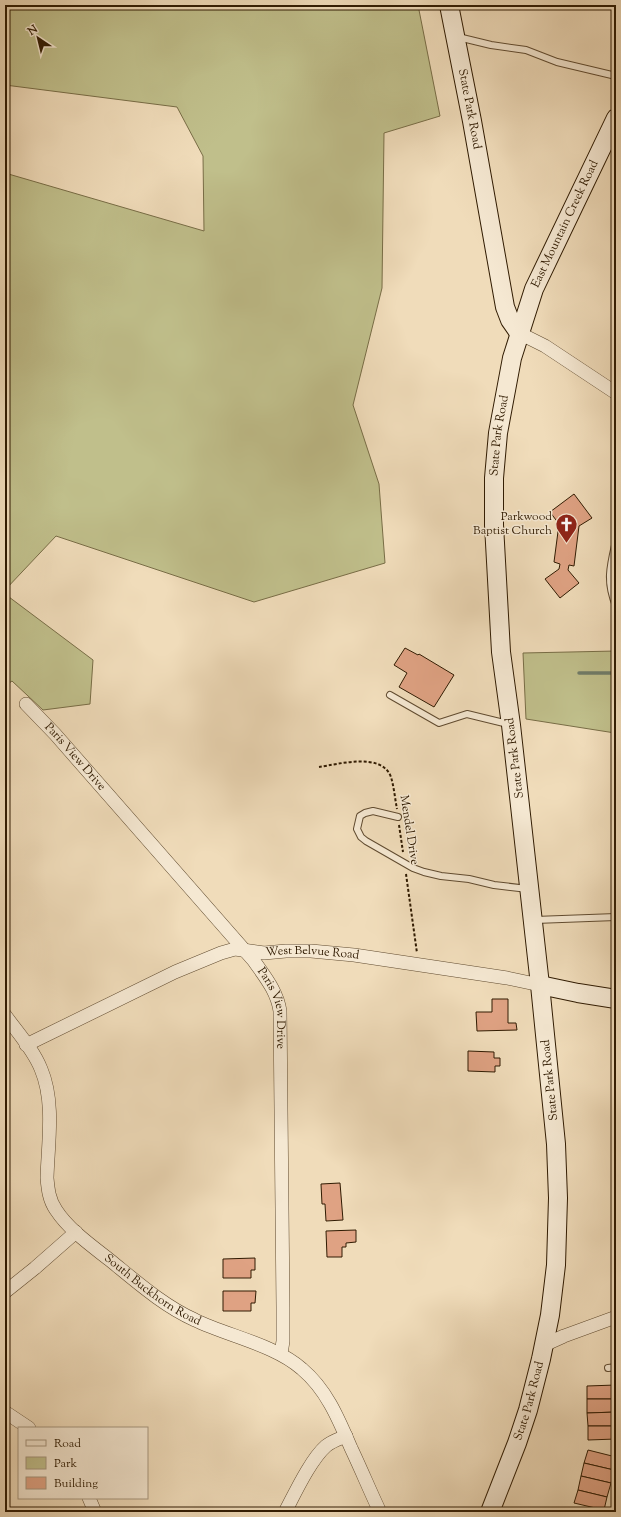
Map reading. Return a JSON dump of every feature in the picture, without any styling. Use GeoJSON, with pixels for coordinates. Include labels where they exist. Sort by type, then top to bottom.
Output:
{"type":"FeatureCollection","features":[{"type":"Feature","properties":{"kind":"main road","name":"State Park Road"},"geometry":{"type":"LineString","coordinates":[[449,5],[472,121],[505,308],[510,320],[519,333],[512,358],[498,433],[494,478],[494,525],[501,652],[511,725],[540,985],[556,1144],[558,1198],[556,1265],[550,1315],[544,1345],[528,1410],[517,1443],[490,1512]]}},
{"type":"Feature","properties":{"kind":"main road","name":"East Mountain Creek Road"},"geometry":{"type":"LineString","coordinates":[[519,333],[534,289],[616,118]]}},
{"type":"Feature","properties":{"kind":"main road","name":"West Belvue Road"},"geometry":{"type":"LineString","coordinates":[[540,985],[578,993],[616,998]]}},
{"type":"Feature","properties":{"kind":"street"},"geometry":{"type":"LineString","coordinates":[[519,333],[545,346],[616,393]]}},
{"type":"Feature","properties":{"kind":"street","name":"Paris View Drive"},"geometry":{"type":"LineString","coordinates":[[26,704],[55,734],[254,961],[273,989],[280,1011],[283,1307],[283,1341],[281,1354]]}},
{"type":"Feature","properties":{"kind":"street","name":"West Belvue Road"},"geometry":{"type":"LineString","coordinates":[[26,1045],[176,972],[221,953],[235,949],[264,953],[312,951],[354,955],[507,978],[540,985]]}},
{"type":"Feature","properties":{"kind":"street","name":"South Buckhorn Road"},"geometry":{"type":"LineString","coordinates":[[5,1015],[41,1068],[47,1092],[49,1116],[47,1178],[50,1196],[55,1209],[64,1221],[141,1285],[177,1310],[215,1330],[281,1354],[302,1368],[317,1384],[332,1406],[380,1512]]}},
{"type":"Feature","properties":{"kind":"street"},"geometry":{"type":"LineString","coordinates":[[5,1292],[76,1232]]}},
{"type":"Feature","properties":{"kind":"street"},"geometry":{"type":"LineString","coordinates":[[544,1345],[616,1317]]}},
{"type":"Feature","properties":{"kind":"street"},"geometry":{"type":"LineString","coordinates":[[5,1412],[28,1427]]}},
{"type":"Feature","properties":{"kind":"street"},"geometry":{"type":"LineString","coordinates":[[285,1512],[318,1456],[326,1446],[334,1440],[346,1436]]}},
{"type":"Feature","properties":{"kind":"street"},"geometry":{"type":"LineString","coordinates":[[89,1499],[95,1512]]}},
{"type":"Feature","properties":{"kind":"lane"},"geometry":{"type":"LineString","coordinates":[[455,36],[526,50],[557,62],[616,76]]}},
{"type":"Feature","properties":{"kind":"lane"},"geometry":{"type":"LineString","coordinates":[[616,541],[609,573],[611,594],[616,606]]}},
{"type":"Feature","properties":{"kind":"lane"},"geometry":{"type":"LineString","coordinates":[[390,695],[439,723],[467,714],[511,725]]}},
{"type":"Feature","properties":{"kind":"lane"},"geometry":{"type":"LineString","coordinates":[[398,817],[369,812],[360,816],[356,829],[361,837],[366,841],[413,868],[433,874],[530,890]]}},
{"type":"Feature","properties":{"kind":"lane"},"geometry":{"type":"LineString","coordinates":[[533,920],[616,917]]}},
{"type":"Feature","properties":{"kind":"lane"},"geometry":{"type":"LineString","coordinates":[[608,1368],[616,1367]]}},
{"type":"Feature","properties":{"kind":"path","name":"Mendel Drive"},"geometry":{"type":"LineString","coordinates":[[319,767],[372,761],[381,765],[391,778],[405,864],[418,964]]}},
{"type":"Feature","properties":{"kind":"green space"},"geometry":{"type":"Polygon","coordinates":[[[11,5],[418,5],[440,116],[384,133],[382,288],[353,405],[379,484],[385,563],[254,602],[56,536],[5,590],[5,173],[204,231],[203,156],[177,107],[5,85],[5,25],[11,5]]]}},
{"type":"Feature","properties":{"kind":"green space"},"geometry":{"type":"Polygon","coordinates":[[[5,594],[93,660],[90,704],[43,710],[12,681],[5,686],[5,594]]]}},
{"type":"Feature","properties":{"kind":"green space"},"geometry":{"type":"Polygon","coordinates":[[[616,651],[616,735],[615,733],[526,719],[523,653],[616,651]]]}},
{"type":"Feature","properties":{"kind":"building","name":"Parkwood Baptist Church"},"geometry":{"type":"Polygon","coordinates":[[[574,494],[592,518],[579,526],[574,566],[569,565],[568,570],[579,583],[560,598],[545,579],[559,569],[560,564],[554,562],[559,524],[550,512],[574,494]]]}},
{"type":"Feature","properties":{"kind":"building"},"geometry":{"type":"Polygon","coordinates":[[[405,648],[418,655],[419,654],[454,675],[434,707],[399,687],[407,673],[394,665],[405,648]]]}},
{"type":"Feature","properties":{"kind":"building"},"geometry":{"type":"Polygon","coordinates":[[[492,999],[508,999],[508,1023],[516,1023],[517,1030],[477,1031],[476,1012],[492,1012],[492,999]]]}},
{"type":"Feature","properties":{"kind":"building"},"geometry":{"type":"Polygon","coordinates":[[[468,1051],[494,1052],[494,1058],[500,1058],[500,1066],[495,1066],[495,1072],[468,1071],[468,1051]]]}},
{"type":"Feature","properties":{"kind":"building"},"geometry":{"type":"Polygon","coordinates":[[[340,1183],[343,1220],[326,1221],[325,1204],[322,1204],[321,1184],[340,1183]]]}},
{"type":"Feature","properties":{"kind":"building"},"geometry":{"type":"Polygon","coordinates":[[[356,1230],[356,1242],[346,1243],[346,1247],[342,1247],[342,1257],[327,1257],[326,1231],[356,1230]]]}},
{"type":"Feature","properties":{"kind":"building"},"geometry":{"type":"Polygon","coordinates":[[[255,1258],[255,1270],[251,1270],[251,1278],[223,1278],[223,1259],[255,1258]]]}},
{"type":"Feature","properties":{"kind":"building"},"geometry":{"type":"Polygon","coordinates":[[[223,1291],[256,1291],[255,1303],[251,1303],[251,1311],[223,1311],[223,1291]]]}},
{"type":"Feature","properties":{"kind":"building"},"geometry":{"type":"Polygon","coordinates":[[[616,1385],[616,1399],[587,1399],[587,1386],[616,1385]]]}},
{"type":"Feature","properties":{"kind":"building"},"geometry":{"type":"Polygon","coordinates":[[[587,1399],[616,1399],[616,1412],[587,1413],[587,1399]]]}},
{"type":"Feature","properties":{"kind":"building"},"geometry":{"type":"Polygon","coordinates":[[[616,1412],[616,1426],[588,1426],[587,1413],[616,1412]]]}},
{"type":"Feature","properties":{"kind":"building"},"geometry":{"type":"Polygon","coordinates":[[[588,1426],[616,1426],[616,1439],[588,1440],[588,1426]]]}},
{"type":"Feature","properties":{"kind":"building"},"geometry":{"type":"Polygon","coordinates":[[[588,1450],[616,1457],[614,1470],[584,1463],[588,1450]]]}},
{"type":"Feature","properties":{"kind":"building"},"geometry":{"type":"Polygon","coordinates":[[[584,1463],[614,1470],[611,1483],[581,1476],[584,1463]]]}},
{"type":"Feature","properties":{"kind":"building"},"geometry":{"type":"Polygon","coordinates":[[[581,1476],[611,1483],[607,1497],[578,1490],[581,1476]]]}},
{"type":"Feature","properties":{"kind":"building"},"geometry":{"type":"Polygon","coordinates":[[[578,1490],[607,1497],[604,1510],[574,1503],[578,1490]]]}},
{"type":"Feature","properties":{"kind":"waterway"},"geometry":{"type":"LineString","coordinates":[[579,673],[616,673]]}},
{"type":"Feature","properties":{"kind":"place","name":"Parkwood Baptist Church"},"geometry":{"type":"Point","coordinates":[567,544]}}]}
